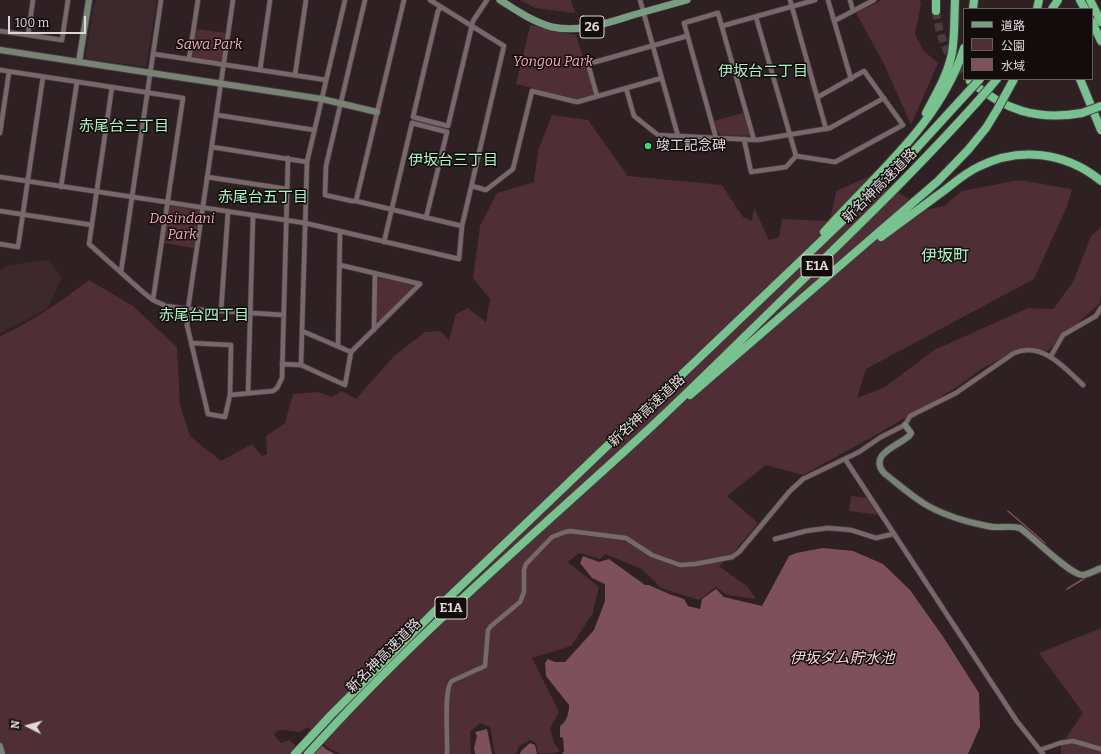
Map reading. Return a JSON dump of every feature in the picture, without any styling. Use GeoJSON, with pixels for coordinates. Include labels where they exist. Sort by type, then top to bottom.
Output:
{"type":"FeatureCollection","features":[{"type":"Feature","properties":{"kind":"highway"},"geometry":{"type":"LineString","coordinates":[[936,0],[936,11]]}},
{"type":"Feature","properties":{"kind":"highway"},"geometry":{"type":"LineString","coordinates":[[909,141],[932,102],[947,69],[953,43],[955,0]]}},
{"type":"Feature","properties":{"kind":"highway"},"geometry":{"type":"LineString","coordinates":[[1090,0],[1101,22]]}},
{"type":"Feature","properties":{"kind":"highway"},"geometry":{"type":"LineString","coordinates":[[1093,24],[1101,41]]}},
{"type":"Feature","properties":{"kind":"highway"},"geometry":{"type":"LineString","coordinates":[[799,262],[834,221],[928,119],[943,96],[956,70],[963,51]]}},
{"type":"Feature","properties":{"kind":"highway","name":"新名神高速道路"},"geometry":{"type":"LineString","coordinates":[[294,754],[444,601],[903,163],[979,80]]}},
{"type":"Feature","properties":{"kind":"highway","name":"新名神高速道路"},"geometry":{"type":"LineString","coordinates":[[308,754],[401,656],[652,426],[886,198],[947,136],[996,80]]}},
{"type":"Feature","properties":{"kind":"highway"},"geometry":{"type":"LineString","coordinates":[[652,426],[688,398],[938,181],[968,150],[986,128],[1013,80]]}},
{"type":"Feature","properties":{"kind":"highway"},"geometry":{"type":"LineString","coordinates":[[1080,80],[1101,130]]}},
{"type":"Feature","properties":{"kind":"highway"},"geometry":{"type":"LineString","coordinates":[[970,81],[997,101],[1028,113],[1061,116],[1082,113],[1101,106]]}},
{"type":"Feature","properties":{"kind":"highway"},"geometry":{"type":"LineString","coordinates":[[816,288],[959,179],[977,167],[996,159],[1016,154],[1059,158],[1090,172],[1101,181]]}},
{"type":"Feature","properties":{"kind":"main road","name":"26"},"geometry":{"type":"LineString","coordinates":[[500,0],[531,19],[543,24],[565,29],[592,27],[687,0]]}},
{"type":"Feature","properties":{"kind":"street"},"geometry":{"type":"LineString","coordinates":[[28,35],[33,0]]}},
{"type":"Feature","properties":{"kind":"street"},"geometry":{"type":"LineString","coordinates":[[0,31],[62,40],[68,0]]}},
{"type":"Feature","properties":{"kind":"street"},"geometry":{"type":"LineString","coordinates":[[79,62],[89,0]]}},
{"type":"Feature","properties":{"kind":"street"},"geometry":{"type":"LineString","coordinates":[[121,272],[162,0]]}},
{"type":"Feature","properties":{"kind":"street"},"geometry":{"type":"LineString","coordinates":[[189,59],[198,0]]}},
{"type":"Feature","properties":{"kind":"street"},"geometry":{"type":"LineString","coordinates":[[191,343],[231,345],[230,395],[225,417],[208,414],[191,343],[187,325],[188,309],[233,0]]}},
{"type":"Feature","properties":{"kind":"street"},"geometry":{"type":"LineString","coordinates":[[260,70],[270,0]]}},
{"type":"Feature","properties":{"kind":"street"},"geometry":{"type":"LineString","coordinates":[[295,75],[306,0]]}},
{"type":"Feature","properties":{"kind":"street"},"geometry":{"type":"LineString","coordinates":[[300,365],[307,162],[345,0]]}},
{"type":"Feature","properties":{"kind":"street"},"geometry":{"type":"LineString","coordinates":[[365,0],[326,168],[325,195],[462,226]]}},
{"type":"Feature","properties":{"kind":"street"},"geometry":{"type":"LineString","coordinates":[[356,201],[404,0]]}},
{"type":"Feature","properties":{"kind":"street"},"geometry":{"type":"LineString","coordinates":[[0,177],[286,220],[459,260],[462,226],[504,46],[430,0]]}},
{"type":"Feature","properties":{"kind":"street"},"geometry":{"type":"LineString","coordinates":[[441,7],[438,11],[413,117],[448,126],[473,22],[487,0]]}},
{"type":"Feature","properties":{"kind":"street"},"geometry":{"type":"LineString","coordinates":[[640,0],[678,136]]}},
{"type":"Feature","properties":{"kind":"street"},"geometry":{"type":"LineString","coordinates":[[790,0],[826,129]]}},
{"type":"Feature","properties":{"kind":"street"},"geometry":{"type":"LineString","coordinates":[[722,26],[816,0]]}},
{"type":"Feature","properties":{"kind":"street"},"geometry":{"type":"LineString","coordinates":[[828,0],[850,79]]}},
{"type":"Feature","properties":{"kind":"street"},"geometry":{"type":"LineString","coordinates":[[850,0],[853,11]]}},
{"type":"Feature","properties":{"kind":"street"},"geometry":{"type":"LineString","coordinates":[[834,21],[874,0]]}},
{"type":"Feature","properties":{"kind":"street"},"geometry":{"type":"LineString","coordinates":[[716,138],[684,23],[718,13],[754,140]]}},
{"type":"Feature","properties":{"kind":"street"},"geometry":{"type":"LineString","coordinates":[[756,17],[796,156]]}},
{"type":"Feature","properties":{"kind":"street"},"geometry":{"type":"LineString","coordinates":[[597,96],[588,64],[687,36]]}},
{"type":"Feature","properties":{"kind":"street"},"geometry":{"type":"LineString","coordinates":[[0,50],[322,99],[377,112]]}},
{"type":"Feature","properties":{"kind":"street"},"geometry":{"type":"LineString","coordinates":[[154,54],[326,80]]}},
{"type":"Feature","properties":{"kind":"street"},"geometry":{"type":"LineString","coordinates":[[0,70],[183,98],[153,300]]}},
{"type":"Feature","properties":{"kind":"street"},"geometry":{"type":"LineString","coordinates":[[0,133],[9,72]]}},
{"type":"Feature","properties":{"kind":"street"},"geometry":{"type":"LineString","coordinates":[[796,156],[837,162],[904,124],[864,72],[818,97]]}},
{"type":"Feature","properties":{"kind":"street"},"geometry":{"type":"LineString","coordinates":[[0,244],[18,247],[43,77]]}},
{"type":"Feature","properties":{"kind":"street"},"geometry":{"type":"LineString","coordinates":[[472,186],[486,190],[513,169],[532,91],[577,102],[662,78]]}},
{"type":"Feature","properties":{"kind":"street"},"geometry":{"type":"LineString","coordinates":[[61,187],[77,82]]}},
{"type":"Feature","properties":{"kind":"street"},"geometry":{"type":"LineString","coordinates":[[112,87],[88,244],[153,300],[166,306],[188,309],[284,315]]}},
{"type":"Feature","properties":{"kind":"street"},"geometry":{"type":"LineString","coordinates":[[626,88],[634,116],[658,135],[754,140],[830,128],[884,98]]}},
{"type":"Feature","properties":{"kind":"street"},"geometry":{"type":"LineString","coordinates":[[217,115],[314,130]]}},
{"type":"Feature","properties":{"kind":"street"},"geometry":{"type":"LineString","coordinates":[[384,242],[412,124],[447,132],[426,218]]}},
{"type":"Feature","properties":{"kind":"street"},"geometry":{"type":"LineString","coordinates":[[744,139],[752,172],[786,167],[796,156]]}},
{"type":"Feature","properties":{"kind":"street"},"geometry":{"type":"LineString","coordinates":[[212,147],[307,162]]}},
{"type":"Feature","properties":{"kind":"street"},"geometry":{"type":"LineString","coordinates":[[230,395],[273,391],[277,388],[282,378],[288,158]]}},
{"type":"Feature","properties":{"kind":"street"},"geometry":{"type":"LineString","coordinates":[[207,177],[287,189]]}},
{"type":"Feature","properties":{"kind":"street"},"geometry":{"type":"LineString","coordinates":[[0,211],[92,225]]}},
{"type":"Feature","properties":{"kind":"street"},"geometry":{"type":"LineString","coordinates":[[221,311],[228,212]]}},
{"type":"Feature","properties":{"kind":"street"},"geometry":{"type":"LineString","coordinates":[[248,393],[253,216]]}},
{"type":"Feature","properties":{"kind":"street"},"geometry":{"type":"LineString","coordinates":[[338,346],[340,232]]}},
{"type":"Feature","properties":{"kind":"street"},"geometry":{"type":"LineString","coordinates":[[282,364],[300,365],[345,385],[351,352],[420,284],[340,265]]}},
{"type":"Feature","properties":{"kind":"street"},"geometry":{"type":"LineString","coordinates":[[374,330],[375,274]]}},
{"type":"Feature","properties":{"kind":"street"},"geometry":{"type":"LineString","coordinates":[[1051,356],[1063,335],[1096,316],[1101,308]]}},
{"type":"Feature","properties":{"kind":"street"},"geometry":{"type":"LineString","coordinates":[[302,331],[351,352]]}},
{"type":"Feature","properties":{"kind":"street"},"geometry":{"type":"LineString","coordinates":[[447,754],[447,695],[449,684],[452,681],[485,666],[488,630],[520,602],[524,592],[525,567],[552,537],[570,531],[626,538],[652,555],[680,565],[695,564],[732,556],[739,552],[790,491],[803,479],[859,452],[881,437],[905,425],[910,416],[956,393],[1014,353],[1029,350],[1051,356],[1083,385]]}},
{"type":"Feature","properties":{"kind":"street"},"geometry":{"type":"LineString","coordinates":[[905,425],[911,433],[909,436],[883,453],[880,458],[880,468],[884,473],[920,501],[947,515],[986,526],[1020,528],[1067,568],[1077,574],[1086,574],[1101,568]]}},
{"type":"Feature","properties":{"kind":"street"},"geometry":{"type":"LineString","coordinates":[[845,459],[1012,715],[1041,752],[1060,743],[1073,741],[1101,749]]}},
{"type":"Feature","properties":{"kind":"street"},"geometry":{"type":"LineString","coordinates":[[775,539],[806,531],[828,528],[851,530],[876,538],[893,534]]}},
{"type":"Feature","properties":{"kind":"street"},"geometry":{"type":"LineString","coordinates":[[0,746],[2,754]]}},
{"type":"Feature","properties":{"kind":"shaded area"},"geometry":{"type":"Polygon","coordinates":[[[96,0],[157,0],[146,67],[88,59],[86,55],[93,9],[96,0]]]}},
{"type":"Feature","properties":{"kind":"shaded area"},"geometry":{"type":"Polygon","coordinates":[[[49,260],[62,278],[47,309],[0,333],[0,271],[9,265],[49,260]]]}},
{"type":"Feature","properties":{"kind":"green space"},"geometry":{"type":"Polygon","coordinates":[[[520,0],[571,0],[575,13],[535,8],[520,0]]]}},
{"type":"Feature","properties":{"kind":"green space"},"geometry":{"type":"Polygon","coordinates":[[[882,0],[920,0],[921,4],[915,34],[923,50],[938,63],[911,125],[883,62],[856,13],[882,0]]]}},
{"type":"Feature","properties":{"kind":"green space","name":"Yongou Park"},"geometry":{"type":"Polygon","coordinates":[[[532,25],[576,35],[594,92],[592,95],[576,99],[516,84],[530,26],[532,25]]]}},
{"type":"Feature","properties":{"kind":"green space","name":"Sawa Park"},"geometry":{"type":"Polygon","coordinates":[[[196,29],[227,33],[221,62],[192,56],[196,29]]]}},
{"type":"Feature","properties":{"kind":"green space"},"geometry":{"type":"Polygon","coordinates":[[[743,113],[750,134],[747,136],[721,135],[717,131],[714,121],[743,113]]]}},
{"type":"Feature","properties":{"kind":"green space"},"geometry":{"type":"Polygon","coordinates":[[[552,115],[588,120],[628,176],[722,185],[743,217],[752,221],[754,208],[769,240],[779,237],[782,219],[830,221],[836,191],[872,175],[925,210],[944,206],[962,191],[1019,180],[1072,189],[1068,204],[1034,279],[866,369],[857,398],[885,387],[934,350],[1028,308],[1053,309],[1073,282],[1091,236],[1101,227],[1100,303],[1047,351],[1015,352],[984,367],[954,389],[881,432],[803,475],[766,465],[727,496],[758,523],[730,557],[719,566],[747,586],[756,599],[727,595],[716,587],[699,600],[661,588],[642,569],[605,554],[600,559],[579,553],[568,562],[599,587],[593,613],[571,646],[532,658],[559,712],[550,728],[554,743],[560,751],[549,754],[538,753],[536,743],[530,740],[519,746],[516,754],[495,754],[490,727],[480,723],[470,732],[471,754],[340,754],[327,747],[308,727],[300,732],[284,730],[277,731],[274,735],[281,743],[289,740],[307,754],[0,754],[0,336],[46,311],[89,280],[133,306],[177,347],[180,405],[190,436],[221,461],[252,444],[262,456],[267,454],[266,436],[285,423],[293,394],[318,392],[332,397],[342,391],[356,399],[394,356],[425,332],[440,331],[449,340],[456,314],[468,308],[486,322],[490,299],[473,278],[480,226],[497,193],[534,182],[538,151],[552,115]]]}},
{"type":"Feature","properties":{"kind":"green space","name":"Dosindani Park"},"geometry":{"type":"Polygon","coordinates":[[[169,207],[199,210],[200,212],[194,248],[164,243],[169,207]]]}},
{"type":"Feature","properties":{"kind":"green space"},"geometry":{"type":"Polygon","coordinates":[[[379,277],[412,285],[413,288],[380,321],[376,319],[377,278],[379,277]]]}},
{"type":"Feature","properties":{"kind":"green space"},"geometry":{"type":"Polygon","coordinates":[[[851,496],[869,498],[879,515],[849,511],[851,496]]]}},
{"type":"Feature","properties":{"kind":"green space"},"geometry":{"type":"Polygon","coordinates":[[[1101,628],[1101,754],[1061,754],[1061,745],[1083,713],[1039,653],[1101,628]]]}},
{"type":"Feature","properties":{"kind":"water","name":"伊坂ダム貯水池"},"geometry":{"type":"Polygon","coordinates":[[[823,548],[853,551],[883,564],[910,590],[944,638],[979,693],[980,727],[968,754],[562,754],[564,751],[563,738],[560,737],[560,726],[567,717],[569,705],[546,676],[545,663],[548,659],[555,662],[565,662],[594,630],[605,601],[605,584],[592,578],[580,563],[583,556],[599,562],[609,559],[645,585],[649,585],[684,599],[688,606],[700,609],[702,599],[716,589],[724,597],[762,606],[789,556],[796,553],[823,548]]]}},
{"type":"Feature","properties":{"kind":"water"},"geometry":{"type":"Polygon","coordinates":[[[487,729],[492,754],[475,754],[474,748],[477,736],[475,732],[487,729]]]}},
{"type":"Feature","properties":{"kind":"water"},"geometry":{"type":"Polygon","coordinates":[[[304,738],[318,742],[335,754],[311,754],[304,738]]]}},
{"type":"Feature","properties":{"kind":"water"},"geometry":{"type":"Polygon","coordinates":[[[530,743],[535,745],[537,754],[520,754],[521,751],[530,743]]]}},
{"type":"Feature","properties":{"kind":"waterway"},"geometry":{"type":"LineString","coordinates":[[1008,511],[1045,543]]}},
{"type":"Feature","properties":{"kind":"waterway"},"geometry":{"type":"LineString","coordinates":[[1067,589],[1085,578],[1101,572]]}},
{"type":"Feature","properties":{"kind":"tunnel"},"geometry":{"type":"LineString","coordinates":[[936,11],[939,29],[948,53],[963,74]]}},
{"type":"Feature","properties":{"kind":"place","name":"竣工記念碑"},"geometry":{"type":"Point","coordinates":[648,146]}},
{"type":"Feature","properties":{"kind":"district","name":"伊坂台二丁目"},"geometry":{"type":"Point","coordinates":[763,72]}},
{"type":"Feature","properties":{"kind":"district","name":"赤尾台三丁目"},"geometry":{"type":"Point","coordinates":[124,127]}},
{"type":"Feature","properties":{"kind":"district","name":"伊坂台三丁目"},"geometry":{"type":"Point","coordinates":[453,161]}},
{"type":"Feature","properties":{"kind":"district","name":"赤尾台五丁目"},"geometry":{"type":"Point","coordinates":[263,198]}},
{"type":"Feature","properties":{"kind":"district","name":"伊坂町"},"geometry":{"type":"Point","coordinates":[945,257]}},
{"type":"Feature","properties":{"kind":"district","name":"赤尾台四丁目"},"geometry":{"type":"Point","coordinates":[204,316]}}]}
